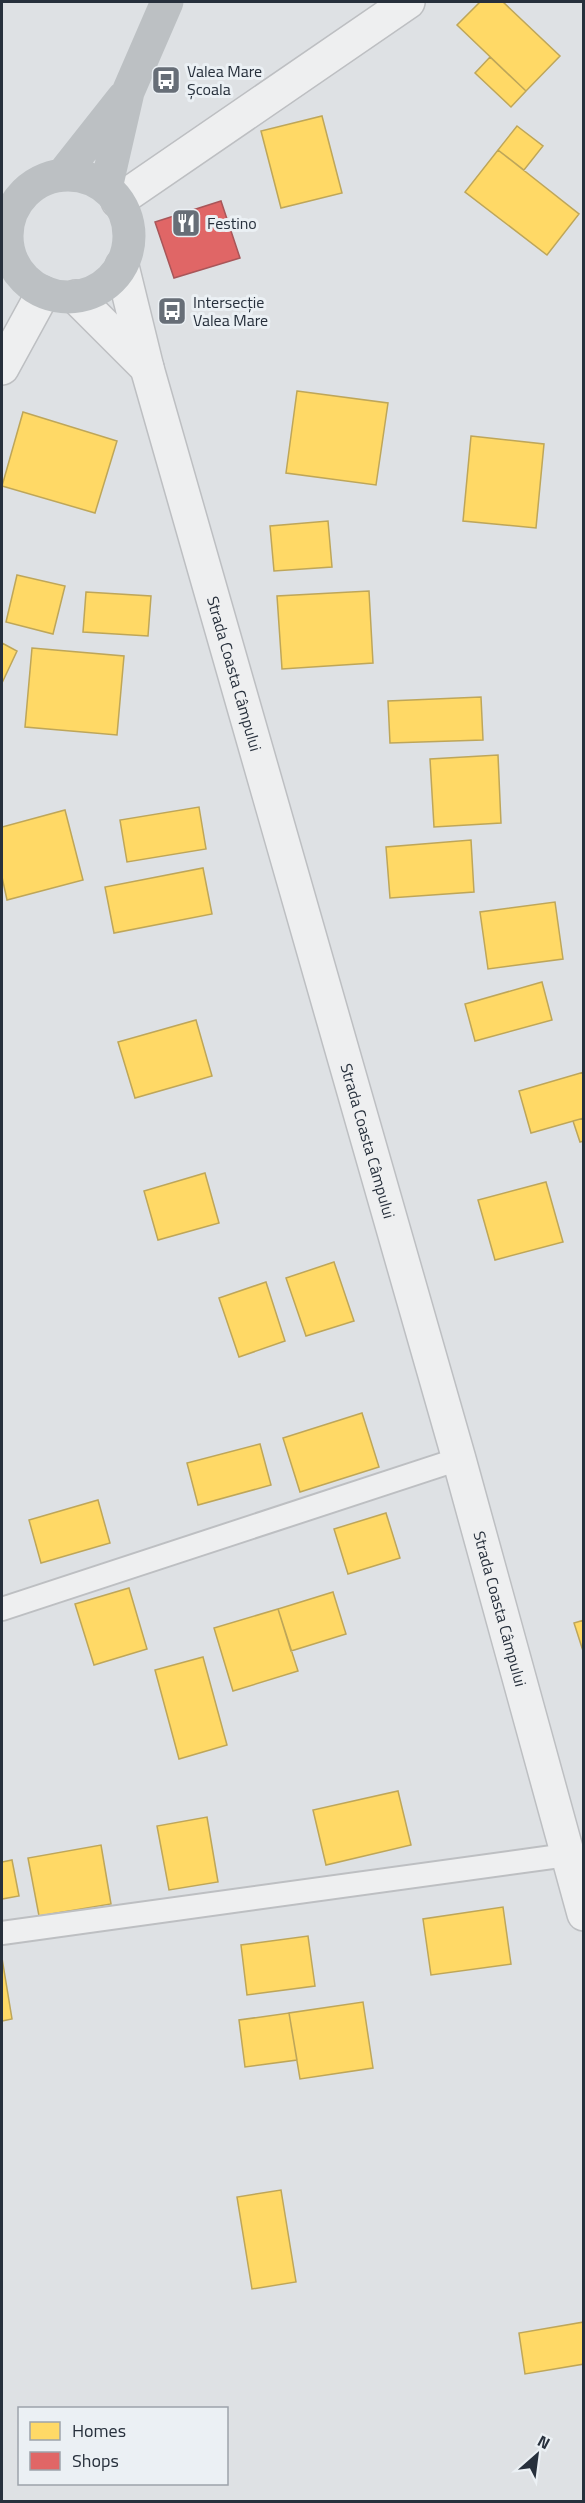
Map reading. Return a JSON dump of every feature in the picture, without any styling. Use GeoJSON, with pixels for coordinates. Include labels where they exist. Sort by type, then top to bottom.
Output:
{"type":"FeatureCollection","features":[{"type":"Feature","properties":{"kind":"main road"},"geometry":{"type":"LineString","coordinates":[[112,194],[128,92],[167,2]]}},
{"type":"Feature","properties":{"kind":"main road"},"geometry":{"type":"LineString","coordinates":[[63,174],[128,92]]}},
{"type":"Feature","properties":{"kind":"main road"},"geometry":{"type":"LineString","coordinates":[[63,174],[86,177],[112,194],[129,232],[122,266],[110,281],[95,292],[76,297],[59,297],[43,292],[21,276],[5,251],[9,202],[37,183],[63,174]]}},
{"type":"Feature","properties":{"kind":"street"},"geometry":{"type":"LineString","coordinates":[[112,194],[408,2]]}},
{"type":"Feature","properties":{"kind":"street","name":"Strada Coasta Câmpului"},"geometry":{"type":"LineString","coordinates":[[122,266],[147,368],[459,1459],[584,1914]]}},
{"type":"Feature","properties":{"kind":"street"},"geometry":{"type":"LineString","coordinates":[[2,368],[43,292]]}},
{"type":"Feature","properties":{"kind":"street","name":"Strada Coasta Câmpului"},"geometry":{"type":"LineString","coordinates":[[76,297],[147,368]]}},
{"type":"Feature","properties":{"kind":"lane"},"geometry":{"type":"LineString","coordinates":[[2,1610],[459,1459]]}},
{"type":"Feature","properties":{"kind":"lane"},"geometry":{"type":"LineString","coordinates":[[2,1933],[567,1855]]}},
{"type":"Feature","properties":{"kind":"building: Homes"},"geometry":{"type":"Polygon","coordinates":[[[480,2],[503,2],[560,56],[526,91],[457,25],[480,2]]]}},
{"type":"Feature","properties":{"kind":"building: Homes"},"geometry":{"type":"Polygon","coordinates":[[[490,57],[526,91],[511,107],[475,73],[490,57]]]}},
{"type":"Feature","properties":{"kind":"building: Homes"},"geometry":{"type":"Polygon","coordinates":[[[322,116],[342,193],[281,208],[261,131],[322,116]]]}},
{"type":"Feature","properties":{"kind":"building: Homes"},"geometry":{"type":"Polygon","coordinates":[[[517,126],[543,146],[524,170],[498,150],[517,126]]]}},
{"type":"Feature","properties":{"kind":"building: Homes"},"geometry":{"type":"Polygon","coordinates":[[[498,150],[579,214],[547,255],[465,192],[498,150]]]}},
{"type":"Feature","properties":{"kind":"building: Homes"},"geometry":{"type":"Polygon","coordinates":[[[297,391],[388,403],[376,485],[286,473],[297,391]]]}},
{"type":"Feature","properties":{"kind":"building: Homes"},"geometry":{"type":"Polygon","coordinates":[[[23,412],[117,441],[95,513],[2,486],[23,412]]]}},
{"type":"Feature","properties":{"kind":"building: Homes"},"geometry":{"type":"Polygon","coordinates":[[[471,436],[544,444],[536,528],[463,521],[471,436]]]}},
{"type":"Feature","properties":{"kind":"building: Homes"},"geometry":{"type":"Polygon","coordinates":[[[328,521],[332,567],[274,571],[270,526],[328,521]]]}},
{"type":"Feature","properties":{"kind":"building: Homes"},"geometry":{"type":"Polygon","coordinates":[[[17,575],[65,586],[53,634],[6,622],[17,575]]]}},
{"type":"Feature","properties":{"kind":"building: Homes"},"geometry":{"type":"Polygon","coordinates":[[[369,591],[373,663],[282,669],[277,596],[369,591]]]}},
{"type":"Feature","properties":{"kind":"building: Homes"},"geometry":{"type":"Polygon","coordinates":[[[86,592],[151,596],[148,636],[83,632],[86,592]]]}},
{"type":"Feature","properties":{"kind":"building: Homes"},"geometry":{"type":"Polygon","coordinates":[[[2,643],[17,651],[2,683],[2,643]]]}},
{"type":"Feature","properties":{"kind":"building: Homes"},"geometry":{"type":"Polygon","coordinates":[[[32,648],[124,656],[117,735],[25,727],[32,648]]]}},
{"type":"Feature","properties":{"kind":"building: Homes"},"geometry":{"type":"Polygon","coordinates":[[[481,697],[483,740],[390,743],[388,701],[481,697]]]}},
{"type":"Feature","properties":{"kind":"building: Homes"},"geometry":{"type":"Polygon","coordinates":[[[498,755],[501,823],[434,827],[430,759],[498,755]]]}},
{"type":"Feature","properties":{"kind":"building: Homes"},"geometry":{"type":"Polygon","coordinates":[[[199,807],[206,849],[127,862],[120,820],[199,807]]]}},
{"type":"Feature","properties":{"kind":"building: Homes"},"geometry":{"type":"Polygon","coordinates":[[[65,810],[83,880],[7,900],[2,877],[2,827],[65,810]]]}},
{"type":"Feature","properties":{"kind":"building: Homes"},"geometry":{"type":"Polygon","coordinates":[[[471,840],[474,892],[390,898],[386,847],[471,840]]]}},
{"type":"Feature","properties":{"kind":"building: Homes"},"geometry":{"type":"Polygon","coordinates":[[[203,868],[212,914],[114,933],[105,887],[203,868]]]}},
{"type":"Feature","properties":{"kind":"building: Homes"},"geometry":{"type":"Polygon","coordinates":[[[555,902],[563,959],[488,969],[480,912],[555,902]]]}},
{"type":"Feature","properties":{"kind":"building: Homes"},"geometry":{"type":"Polygon","coordinates":[[[542,982],[552,1020],[475,1041],[465,1004],[542,982]]]}},
{"type":"Feature","properties":{"kind":"building: Homes"},"geometry":{"type":"Polygon","coordinates":[[[196,1020],[212,1076],[135,1098],[118,1042],[196,1020]]]}},
{"type":"Feature","properties":{"kind":"building: Homes"},"geometry":{"type":"Polygon","coordinates":[[[584,1072],[584,1118],[531,1133],[519,1091],[584,1072]]]}},
{"type":"Feature","properties":{"kind":"building: Homes"},"geometry":{"type":"Polygon","coordinates":[[[584,1118],[584,1141],[580,1142],[573,1121],[584,1118]]]}},
{"type":"Feature","properties":{"kind":"building: Homes"},"geometry":{"type":"Polygon","coordinates":[[[205,1173],[219,1223],[158,1240],[144,1191],[205,1173]]]}},
{"type":"Feature","properties":{"kind":"building: Homes"},"geometry":{"type":"Polygon","coordinates":[[[546,1182],[563,1242],[495,1260],[478,1200],[546,1182]]]}},
{"type":"Feature","properties":{"kind":"building: Homes"},"geometry":{"type":"Polygon","coordinates":[[[334,1262],[354,1321],[306,1336],[286,1278],[334,1262]]]}},
{"type":"Feature","properties":{"kind":"building: Homes"},"geometry":{"type":"Polygon","coordinates":[[[266,1282],[285,1341],[239,1357],[219,1298],[266,1282]]]}},
{"type":"Feature","properties":{"kind":"building: Homes"},"geometry":{"type":"Polygon","coordinates":[[[362,1413],[379,1467],[300,1492],[283,1438],[362,1413]]]}},
{"type":"Feature","properties":{"kind":"building: Homes"},"geometry":{"type":"Polygon","coordinates":[[[260,1444],[271,1485],[198,1505],[187,1463],[260,1444]]]}},
{"type":"Feature","properties":{"kind":"building: Homes"},"geometry":{"type":"Polygon","coordinates":[[[98,1500],[110,1543],[41,1563],[29,1520],[98,1500]]]}},
{"type":"Feature","properties":{"kind":"building: Homes"},"geometry":{"type":"Polygon","coordinates":[[[386,1513],[400,1558],[348,1574],[334,1529],[386,1513]]]}},
{"type":"Feature","properties":{"kind":"building: Homes"},"geometry":{"type":"Polygon","coordinates":[[[129,1588],[147,1649],[94,1665],[75,1604],[129,1588]]]}},
{"type":"Feature","properties":{"kind":"building: Homes"},"geometry":{"type":"Polygon","coordinates":[[[333,1592],[346,1634],[291,1651],[278,1609],[333,1592]]]}},
{"type":"Feature","properties":{"kind":"building: Homes"},"geometry":{"type":"Polygon","coordinates":[[[278,1609],[298,1671],[233,1691],[214,1628],[278,1609]]]}},
{"type":"Feature","properties":{"kind":"building: Homes"},"geometry":{"type":"Polygon","coordinates":[[[584,1620],[584,1654],[574,1623],[584,1620]]]}},
{"type":"Feature","properties":{"kind":"building: Homes"},"geometry":{"type":"Polygon","coordinates":[[[203,1657],[227,1745],[179,1759],[155,1670],[203,1657]]]}},
{"type":"Feature","properties":{"kind":"building: Homes"},"geometry":{"type":"Polygon","coordinates":[[[398,1791],[411,1845],[326,1865],[313,1810],[398,1791]]]}},
{"type":"Feature","properties":{"kind":"building: Homes"},"geometry":{"type":"Polygon","coordinates":[[[207,1817],[218,1882],[169,1890],[157,1826],[207,1817]]]}},
{"type":"Feature","properties":{"kind":"building: Homes"},"geometry":{"type":"Polygon","coordinates":[[[101,1845],[111,1904],[39,1916],[28,1858],[101,1845]]]}},
{"type":"Feature","properties":{"kind":"building: Homes"},"geometry":{"type":"Polygon","coordinates":[[[12,1860],[19,1896],[2,1899],[2,1862],[12,1860]]]}},
{"type":"Feature","properties":{"kind":"building: Homes"},"geometry":{"type":"Polygon","coordinates":[[[503,1907],[511,1964],[431,1975],[423,1919],[503,1907]]]}},
{"type":"Feature","properties":{"kind":"building: Homes"},"geometry":{"type":"Polygon","coordinates":[[[308,1936],[315,1986],[247,1995],[241,1945],[308,1936]]]}},
{"type":"Feature","properties":{"kind":"building: Homes"},"geometry":{"type":"Polygon","coordinates":[[[2,1958],[12,2019],[2,2021],[2,1958]]]}},
{"type":"Feature","properties":{"kind":"building: Homes"},"geometry":{"type":"Polygon","coordinates":[[[363,2002],[373,2068],[300,2079],[289,2013],[363,2002]]]}},
{"type":"Feature","properties":{"kind":"building: Homes"},"geometry":{"type":"Polygon","coordinates":[[[289,2013],[297,2060],[245,2067],[239,2020],[289,2013]]]}},
{"type":"Feature","properties":{"kind":"building: Homes"},"geometry":{"type":"Polygon","coordinates":[[[281,2190],[296,2282],[252,2289],[237,2197],[281,2190]]]}},
{"type":"Feature","properties":{"kind":"building: Homes"},"geometry":{"type":"Polygon","coordinates":[[[584,2322],[584,2364],[525,2374],[519,2333],[584,2322]]]}},
{"type":"Feature","properties":{"kind":"building: Shops"},"geometry":{"type":"Polygon","coordinates":[[[221,201],[240,258],[174,278],[155,222],[221,201]]]}},
{"type":"Feature","properties":{"kind":"place","name":"Valea Mare Școala"},"geometry":{"type":"Point","coordinates":[166,80]}},
{"type":"Feature","properties":{"kind":"place","name":"Festino"},"geometry":{"type":"Point","coordinates":[186,223]}},
{"type":"Feature","properties":{"kind":"place","name":"Intersecție Valea Mare"},"geometry":{"type":"Point","coordinates":[172,311]}}]}
